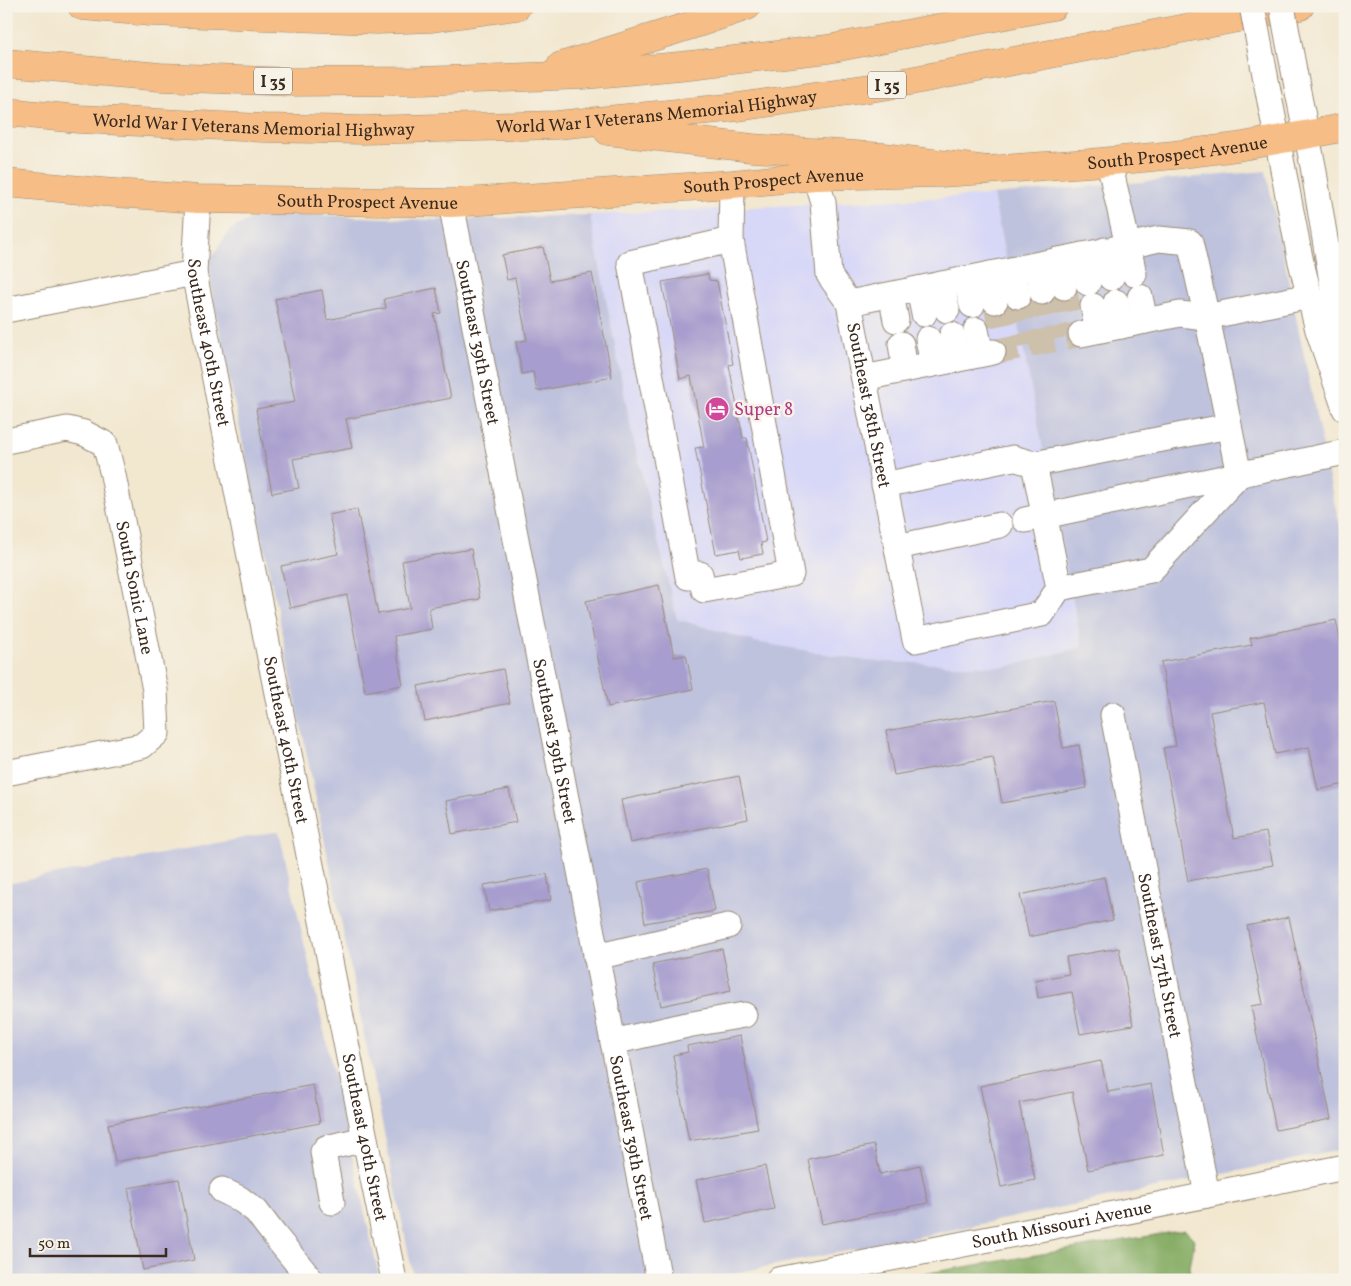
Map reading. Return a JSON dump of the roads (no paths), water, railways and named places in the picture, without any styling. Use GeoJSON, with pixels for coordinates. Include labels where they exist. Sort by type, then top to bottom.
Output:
{"type":"FeatureCollection","features":[{"type":"Feature","properties":{"kind":"main road"},"geometry":{"type":"LineString","coordinates":[[82,6],[377,20],[431,12],[517,6]]}},
{"type":"Feature","properties":{"kind":"main road"},"geometry":{"type":"LineString","coordinates":[[522,78],[747,6]]}},
{"type":"Feature","properties":{"kind":"main road","name":"I 35"},"geometry":{"type":"LineString","coordinates":[[12,63],[160,77],[293,82],[420,81],[584,75],[828,49],[1053,6]]}},
{"type":"Feature","properties":{"kind":"main road","name":"World War I Veterans Memorial Highway"},"geometry":{"type":"LineString","coordinates":[[6,112],[79,119],[263,128],[363,130],[557,125],[738,107],[884,86],[1300,6]]}},
{"type":"Feature","properties":{"kind":"main road"},"geometry":{"type":"LineString","coordinates":[[6,120],[79,119]]}},
{"type":"Feature","properties":{"kind":"main road"},"geometry":{"type":"LineString","coordinates":[[557,125],[752,148],[884,157],[988,170]]}},
{"type":"Feature","properties":{"kind":"main road","name":"South Prospect Avenue"},"geometry":{"type":"LineString","coordinates":[[6,184],[198,198],[451,202],[732,184],[815,176],[988,170],[1109,162],[1237,146],[1345,127]]}},
{"type":"Feature","properties":{"kind":"street"},"geometry":{"type":"LineString","coordinates":[[1252,6],[1300,258],[1318,330],[1345,409]]}},
{"type":"Feature","properties":{"kind":"street"},"geometry":{"type":"LineString","coordinates":[[1282,6],[1334,294],[1345,409]]}},
{"type":"Feature","properties":{"kind":"street"},"geometry":{"type":"LineString","coordinates":[[1053,290],[1082,255],[1109,162]]}},
{"type":"Feature","properties":{"kind":"street","name":"Southeast 38th Street"},"geometry":{"type":"LineString","coordinates":[[815,176],[823,202],[829,275],[849,303],[915,640],[1042,614],[1059,588]]}},
{"type":"Feature","properties":{"kind":"street"},"geometry":{"type":"LineString","coordinates":[[730,240],[630,262],[688,577],[700,574],[704,590],[791,574],[730,240],[732,184]]}},
{"type":"Feature","properties":{"kind":"street","name":"Southeast 40th Street"},"geometry":{"type":"LineString","coordinates":[[198,198],[194,273],[394,1280]]}},
{"type":"Feature","properties":{"kind":"street","name":"Southeast 39th Street"},"geometry":{"type":"LineString","coordinates":[[451,202],[659,1280]]}},
{"type":"Feature","properties":{"kind":"street"},"geometry":{"type":"LineString","coordinates":[[849,303],[1159,240],[1190,242],[1239,475]]}},
{"type":"Feature","properties":{"kind":"street"},"geometry":{"type":"LineString","coordinates":[[1082,255],[1112,305]]}},
{"type":"Feature","properties":{"kind":"street"},"geometry":{"type":"LineString","coordinates":[[1082,255],[1112,305]]}},
{"type":"Feature","properties":{"kind":"street"},"geometry":{"type":"LineString","coordinates":[[966,279],[995,301],[1001,272]]}},
{"type":"Feature","properties":{"kind":"street"},"geometry":{"type":"LineString","coordinates":[[6,310],[194,273]]}},
{"type":"Feature","properties":{"kind":"street"},"geometry":{"type":"LineString","coordinates":[[931,286],[935,312]]}},
{"type":"Feature","properties":{"kind":"street"},"geometry":{"type":"LineString","coordinates":[[891,294],[896,320]]}},
{"type":"Feature","properties":{"kind":"street"},"geometry":{"type":"LineString","coordinates":[[1112,305],[1206,317],[1310,296]]}},
{"type":"Feature","properties":{"kind":"street"},"geometry":{"type":"LineString","coordinates":[[864,378],[987,353],[976,330]]}},
{"type":"Feature","properties":{"kind":"street"},"geometry":{"type":"LineString","coordinates":[[933,364],[940,337],[957,359]]}},
{"type":"Feature","properties":{"kind":"street"},"geometry":{"type":"LineString","coordinates":[[901,344],[905,369]]}},
{"type":"Feature","properties":{"kind":"street"},"geometry":{"type":"LineString","coordinates":[[884,485],[1013,458],[1034,464],[1229,426]]}},
{"type":"Feature","properties":{"kind":"street","name":"South Sonic Lane"},"geometry":{"type":"LineString","coordinates":[[6,441],[67,429],[84,433],[105,444],[113,475],[155,690],[157,733],[142,746],[6,773]]}},
{"type":"Feature","properties":{"kind":"street"},"geometry":{"type":"LineString","coordinates":[[1035,518],[1345,452]]}},
{"type":"Feature","properties":{"kind":"street"},"geometry":{"type":"LineString","coordinates":[[1034,464],[1035,518],[1059,588],[1151,570],[1239,475]]}},
{"type":"Feature","properties":{"kind":"street"},"geometry":{"type":"LineString","coordinates":[[897,547],[1000,525]]}},
{"type":"Feature","properties":{"kind":"street","name":"Southeast 37th Street"},"geometry":{"type":"LineString","coordinates":[[1113,715],[1207,1195]]}},
{"type":"Feature","properties":{"kind":"street"},"geometry":{"type":"LineString","coordinates":[[596,957],[728,926]]}},
{"type":"Feature","properties":{"kind":"street"},"geometry":{"type":"LineString","coordinates":[[613,1042],[744,1015]]}},
{"type":"Feature","properties":{"kind":"street"},"geometry":{"type":"LineString","coordinates":[[332,1202],[323,1152],[326,1148],[365,1139]]}},
{"type":"Feature","properties":{"kind":"street","name":"South Missouri Avenue"},"geometry":{"type":"LineString","coordinates":[[778,1280],[1345,1167]]}},
{"type":"Feature","properties":{"kind":"street"},"geometry":{"type":"LineString","coordinates":[[222,1190],[240,1199],[256,1211],[312,1280]]}},
{"type":"Feature","properties":{"kind":"tunnel"},"geometry":{"type":"LineString","coordinates":[[1064,287],[1073,335]]}},
{"type":"Feature","properties":{"kind":"tunnel"},"geometry":{"type":"LineString","coordinates":[[1042,292],[1052,340]]}},
{"type":"Feature","properties":{"kind":"tunnel"},"geometry":{"type":"LineString","coordinates":[[1018,296],[1028,345]]}},
{"type":"Feature","properties":{"kind":"tunnel"},"geometry":{"type":"LineString","coordinates":[[995,301],[1005,349]]}},
{"type":"Feature","properties":{"kind":"tunnel"},"geometry":{"type":"LineString","coordinates":[[993,352],[1081,334]]}},
{"type":"Feature","properties":{"kind":"place","name":"Super 8"},"geometry":{"type":"Point","coordinates":[717,409]}}]}
